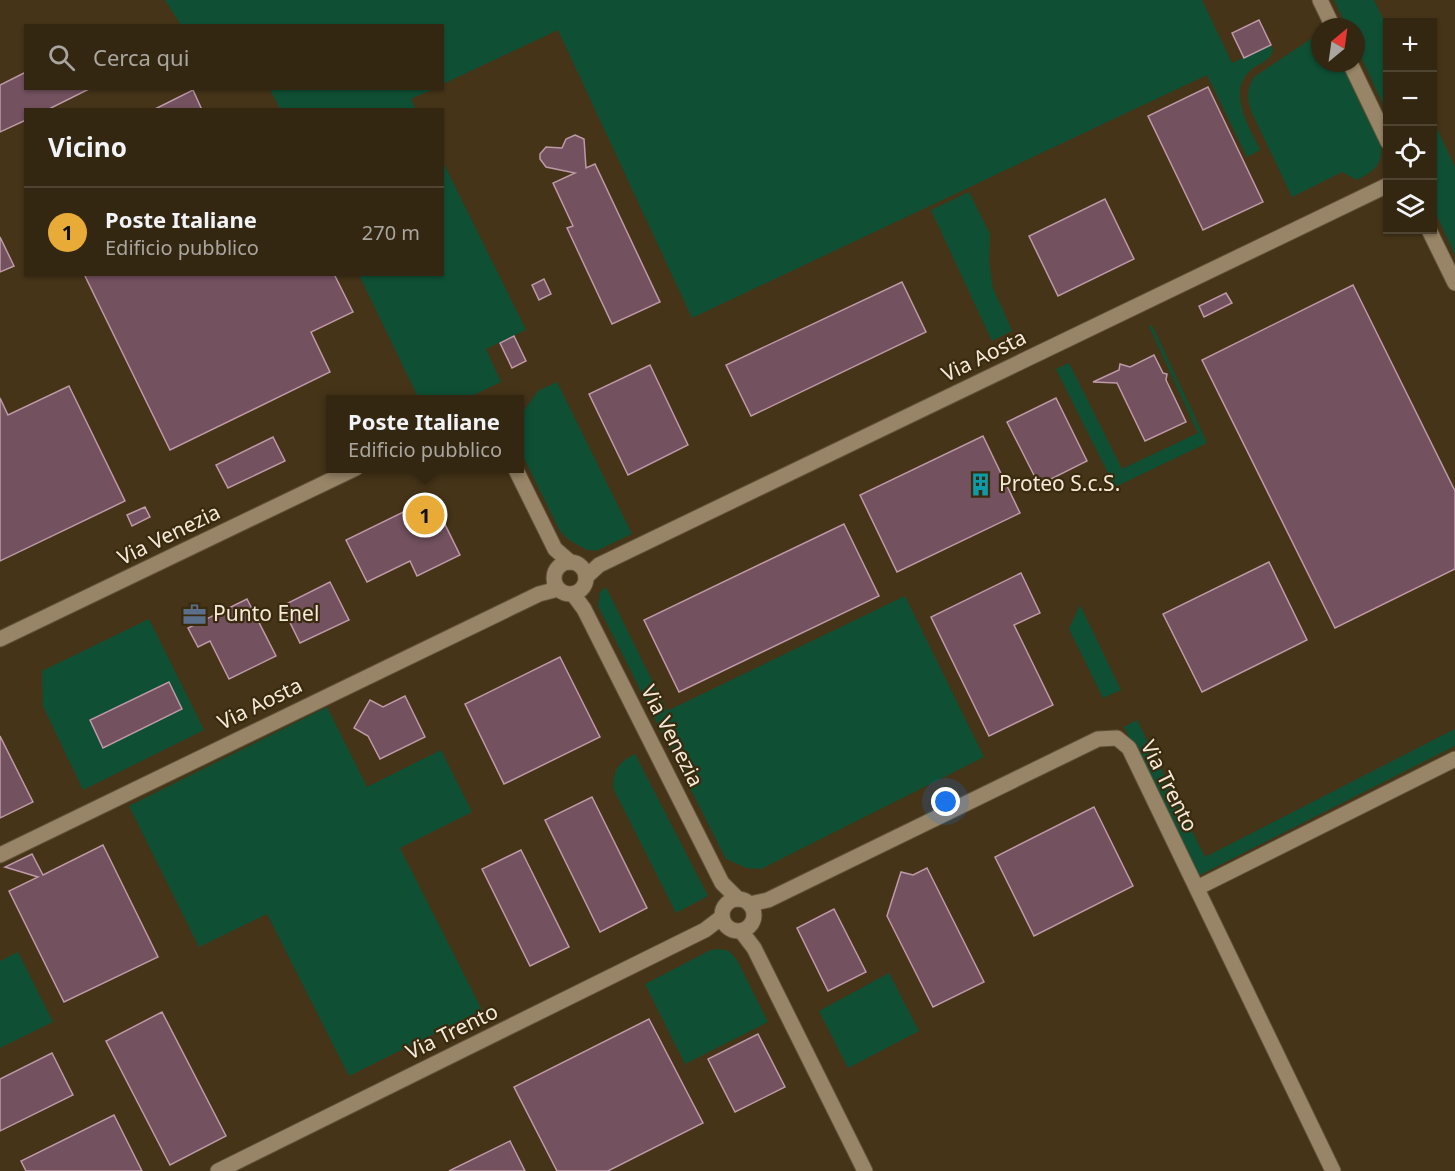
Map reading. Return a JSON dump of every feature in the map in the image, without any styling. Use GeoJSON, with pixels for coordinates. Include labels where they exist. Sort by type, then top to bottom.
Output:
{"type":"FeatureCollection","features":[{"type":"Feature","properties":{"kind":"street"},"geometry":{"type":"LineString","coordinates":[[1320,0],[1329,18]]}},
{"type":"Feature","properties":{"kind":"street"},"geometry":{"type":"LineString","coordinates":[[1354,72],[1383,132]]}},
{"type":"Feature","properties":{"kind":"street","name":"Via Aosta"},"geometry":{"type":"LineString","coordinates":[[0,855],[1383,187]]}},
{"type":"Feature","properties":{"kind":"street"},"geometry":{"type":"LineString","coordinates":[[1431,234],[1455,283]]}},
{"type":"Feature","properties":{"kind":"street","name":"Via Venezia"},"geometry":{"type":"LineString","coordinates":[[0,639],[346,473]]}},
{"type":"Feature","properties":{"kind":"street","name":"Via Venezia"},"geometry":{"type":"LineString","coordinates":[[517,473],[738,915]]}},
{"type":"Feature","properties":{"kind":"street","name":"Via Trento"},"geometry":{"type":"LineString","coordinates":[[218,1171],[1104,736],[1117,738],[1129,748],[1333,1171]]}},
{"type":"Feature","properties":{"kind":"street"},"geometry":{"type":"LineString","coordinates":[[1197,888],[1455,759]]}},
{"type":"Feature","properties":{"kind":"street"},"geometry":{"type":"LineString","coordinates":[[738,915],[865,1171]]}},
{"type":"Feature","properties":{"kind":"green space"},"geometry":{"type":"Polygon","coordinates":[[[165,0],[1202,0],[1232,63],[1271,45],[1273,50],[1268,59],[1253,68],[1245,77],[1241,87],[1242,108],[1260,150],[1247,157],[1207,75],[692,318],[558,30],[444,84],[444,24],[180,24],[165,0]]]}},
{"type":"Feature","properties":{"kind":"green space"},"geometry":{"type":"Polygon","coordinates":[[[1334,0],[1374,0],[1383,19],[1383,104],[1365,65],[1365,18],[1343,18],[1334,0]]]}},
{"type":"Feature","properties":{"kind":"green space"},"geometry":{"type":"Polygon","coordinates":[[[1311,39],[1311,72],[1345,72],[1381,146],[1379,163],[1372,171],[1357,180],[1342,172],[1292,197],[1252,113],[1248,99],[1254,77],[1311,39]]]}},
{"type":"Feature","properties":{"kind":"green space"},"geometry":{"type":"Polygon","coordinates":[[[270,90],[431,90],[411,99],[415,108],[280,108],[270,90]]]}},
{"type":"Feature","properties":{"kind":"green space"},"geometry":{"type":"Polygon","coordinates":[[[1437,129],[1455,167],[1455,255],[1437,216],[1437,129]]]}},
{"type":"Feature","properties":{"kind":"green space"},"geometry":{"type":"Polygon","coordinates":[[[444,164],[526,330],[486,349],[501,382],[473,395],[417,395],[359,276],[444,276],[444,164]]]}},
{"type":"Feature","properties":{"kind":"green space"},"geometry":{"type":"Polygon","coordinates":[[[969,192],[990,234],[989,261],[993,288],[1012,331],[992,341],[931,210],[969,192]]]}},
{"type":"Feature","properties":{"kind":"green space"},"geometry":{"type":"Polygon","coordinates":[[[1152,325],[1207,443],[1115,487],[1056,369],[1069,363],[1122,469],[1198,433],[1149,326],[1152,325]]]}},
{"type":"Feature","properties":{"kind":"green space"},"geometry":{"type":"Polygon","coordinates":[[[557,382],[632,534],[596,551],[587,550],[569,540],[560,531],[524,458],[524,410],[538,391],[557,382]]]}},
{"type":"Feature","properties":{"kind":"green space"},"geometry":{"type":"Polygon","coordinates":[[[606,587],[667,711],[905,596],[984,757],[761,869],[747,868],[726,859],[598,606],[600,592],[606,587]]]}},
{"type":"Feature","properties":{"kind":"green space"},"geometry":{"type":"Polygon","coordinates":[[[1080,605],[1121,690],[1103,698],[1069,629],[1080,605]]]}},
{"type":"Feature","properties":{"kind":"green space"},"geometry":{"type":"Polygon","coordinates":[[[149,619],[204,730],[83,790],[43,706],[42,671],[149,619]]]}},
{"type":"Feature","properties":{"kind":"green space"},"geometry":{"type":"Polygon","coordinates":[[[327,707],[367,787],[441,750],[472,812],[400,848],[482,1010],[349,1076],[267,914],[199,947],[129,806],[327,707]]]}},
{"type":"Feature","properties":{"kind":"green space"},"geometry":{"type":"Polygon","coordinates":[[[1137,720],[1205,857],[1455,729],[1455,746],[1198,876],[1124,727],[1137,720]]]}},
{"type":"Feature","properties":{"kind":"green space"},"geometry":{"type":"Polygon","coordinates":[[[635,754],[708,896],[676,913],[613,788],[614,776],[618,767],[635,754]]]}},
{"type":"Feature","properties":{"kind":"green space"},"geometry":{"type":"Polygon","coordinates":[[[711,950],[729,951],[737,960],[768,1022],[685,1064],[645,984],[711,950]]]}},
{"type":"Feature","properties":{"kind":"green space"},"geometry":{"type":"Polygon","coordinates":[[[18,952],[53,1022],[0,1048],[0,961],[18,952]]]}},
{"type":"Feature","properties":{"kind":"green space"},"geometry":{"type":"Polygon","coordinates":[[[889,973],[919,1031],[848,1068],[819,1011],[889,973]]]}},
{"type":"Feature","properties":{"kind":"building"},"geometry":{"type":"Polygon","coordinates":[[[1259,20],[1271,45],[1244,58],[1232,33],[1259,20]]]}},
{"type":"Feature","properties":{"kind":"building"},"geometry":{"type":"Polygon","coordinates":[[[24,73],[24,90],[87,90],[51,108],[24,108],[24,121],[0,132],[0,85],[24,73]]]}},
{"type":"Feature","properties":{"kind":"building"},"geometry":{"type":"Polygon","coordinates":[[[1208,87],[1263,202],[1203,230],[1148,116],[1208,87]]]}},
{"type":"Feature","properties":{"kind":"building"},"geometry":{"type":"Polygon","coordinates":[[[193,90],[201,108],[157,108],[193,90]]]}},
{"type":"Feature","properties":{"kind":"building"},"geometry":{"type":"Polygon","coordinates":[[[575,135],[584,139],[586,168],[595,164],[660,302],[612,324],[567,228],[573,226],[553,183],[575,173],[546,167],[540,159],[540,154],[546,147],[562,148],[566,139],[575,135]]]}},
{"type":"Feature","properties":{"kind":"building"},"geometry":{"type":"Polygon","coordinates":[[[1105,199],[1134,259],[1058,296],[1029,236],[1105,199]]]}},
{"type":"Feature","properties":{"kind":"building"},"geometry":{"type":"Polygon","coordinates":[[[0,237],[14,266],[0,272],[0,237]]]}},
{"type":"Feature","properties":{"kind":"building"},"geometry":{"type":"Polygon","coordinates":[[[85,276],[335,276],[353,312],[311,332],[330,372],[170,450],[85,276]]]}},
{"type":"Feature","properties":{"kind":"building"},"geometry":{"type":"Polygon","coordinates":[[[544,279],[551,294],[539,300],[532,285],[544,279]]]}},
{"type":"Feature","properties":{"kind":"building"},"geometry":{"type":"Polygon","coordinates":[[[902,282],[926,332],[751,416],[726,365],[902,282]]]}},
{"type":"Feature","properties":{"kind":"building"},"geometry":{"type":"Polygon","coordinates":[[[1353,285],[1455,491],[1455,569],[1335,628],[1202,360],[1353,285]]]}},
{"type":"Feature","properties":{"kind":"building"},"geometry":{"type":"Polygon","coordinates":[[[1226,293],[1232,303],[1204,317],[1199,306],[1226,293]]]}},
{"type":"Feature","properties":{"kind":"building"},"geometry":{"type":"Polygon","coordinates":[[[514,336],[526,361],[512,368],[500,343],[514,336]]]}},
{"type":"Feature","properties":{"kind":"building"},"geometry":{"type":"Polygon","coordinates":[[[1154,355],[1163,373],[1167,374],[1166,380],[1186,422],[1145,441],[1117,383],[1093,382],[1119,370],[1120,364],[1130,367],[1154,355]]]}},
{"type":"Feature","properties":{"kind":"building"},"geometry":{"type":"Polygon","coordinates":[[[650,365],[688,445],[628,475],[589,394],[650,365]]]}},
{"type":"Feature","properties":{"kind":"building"},"geometry":{"type":"Polygon","coordinates":[[[69,386],[125,501],[0,561],[0,398],[8,415],[69,386]]]}},
{"type":"Feature","properties":{"kind":"building"},"geometry":{"type":"Polygon","coordinates":[[[1056,398],[1087,461],[1039,485],[1007,422],[1056,398]]]}},
{"type":"Feature","properties":{"kind":"building"},"geometry":{"type":"Polygon","coordinates":[[[983,436],[1020,513],[897,572],[860,495],[983,436]]]}},
{"type":"Feature","properties":{"kind":"building"},"geometry":{"type":"Polygon","coordinates":[[[273,437],[285,461],[228,488],[216,465],[273,437]]]}},
{"type":"Feature","properties":{"kind":"building"},"geometry":{"type":"Polygon","coordinates":[[[432,498],[460,555],[417,576],[410,561],[367,582],[346,540],[432,498]]]}},
{"type":"Feature","properties":{"kind":"building"},"geometry":{"type":"Polygon","coordinates":[[[145,507],[150,517],[132,526],[127,515],[145,507]]]}},
{"type":"Feature","properties":{"kind":"building"},"geometry":{"type":"Polygon","coordinates":[[[844,524],[879,596],[679,692],[644,620],[844,524]]]}},
{"type":"Feature","properties":{"kind":"building"},"geometry":{"type":"Polygon","coordinates":[[[1269,562],[1307,640],[1202,692],[1163,614],[1269,562]]]}},
{"type":"Feature","properties":{"kind":"building"},"geometry":{"type":"Polygon","coordinates":[[[1021,573],[1040,613],[1014,625],[1053,705],[989,736],[931,617],[1021,573]]]}},
{"type":"Feature","properties":{"kind":"building"},"geometry":{"type":"Polygon","coordinates":[[[330,582],[349,620],[300,643],[282,606],[330,582]]]}},
{"type":"Feature","properties":{"kind":"building"},"geometry":{"type":"Polygon","coordinates":[[[247,599],[276,656],[229,679],[210,641],[198,647],[188,628],[247,599]]]}},
{"type":"Feature","properties":{"kind":"building"},"geometry":{"type":"Polygon","coordinates":[[[560,657],[600,737],[504,784],[465,704],[560,657]]]}},
{"type":"Feature","properties":{"kind":"building"},"geometry":{"type":"Polygon","coordinates":[[[169,682],[182,709],[103,748],[90,720],[169,682]]]}},
{"type":"Feature","properties":{"kind":"building"},"geometry":{"type":"Polygon","coordinates":[[[405,696],[425,737],[380,759],[368,736],[354,728],[370,700],[383,707],[405,696]]]}},
{"type":"Feature","properties":{"kind":"building"},"geometry":{"type":"Polygon","coordinates":[[[0,736],[33,802],[0,818],[0,736]]]}},
{"type":"Feature","properties":{"kind":"building"},"geometry":{"type":"Polygon","coordinates":[[[592,797],[647,908],[600,932],[545,820],[592,797]]]}},
{"type":"Feature","properties":{"kind":"building"},"geometry":{"type":"Polygon","coordinates":[[[1094,807],[1133,886],[1034,936],[995,857],[1094,807]]]}},
{"type":"Feature","properties":{"kind":"building"},"geometry":{"type":"Polygon","coordinates":[[[103,845],[158,957],[64,1002],[9,891],[38,877],[5,867],[32,854],[43,875],[103,845]]]}},
{"type":"Feature","properties":{"kind":"building"},"geometry":{"type":"Polygon","coordinates":[[[521,850],[569,947],[530,966],[482,869],[521,850]]]}},
{"type":"Feature","properties":{"kind":"building"},"geometry":{"type":"Polygon","coordinates":[[[927,868],[984,982],[933,1007],[887,916],[901,872],[913,875],[927,868]]]}},
{"type":"Feature","properties":{"kind":"building"},"geometry":{"type":"Polygon","coordinates":[[[834,909],[866,972],[828,991],[797,928],[834,909]]]}},
{"type":"Feature","properties":{"kind":"building"},"geometry":{"type":"Polygon","coordinates":[[[162,1012],[226,1136],[170,1165],[106,1041],[162,1012]]]}},
{"type":"Feature","properties":{"kind":"building"},"geometry":{"type":"Polygon","coordinates":[[[649,1019],[703,1123],[608,1171],[557,1171],[514,1087],[649,1019]]]}},
{"type":"Feature","properties":{"kind":"building"},"geometry":{"type":"Polygon","coordinates":[[[758,1034],[785,1087],[735,1112],[708,1059],[758,1034]]]}},
{"type":"Feature","properties":{"kind":"building"},"geometry":{"type":"Polygon","coordinates":[[[52,1053],[73,1095],[0,1131],[0,1079],[52,1053]]]}},
{"type":"Feature","properties":{"kind":"building"},"geometry":{"type":"Polygon","coordinates":[[[114,1115],[142,1171],[26,1171],[21,1161],[114,1115]]]}},
{"type":"Feature","properties":{"kind":"building"},"geometry":{"type":"Polygon","coordinates":[[[510,1141],[525,1171],[449,1171],[510,1141]]]}},
{"type":"Feature","properties":{"kind":"place","name":"Proteo S.c.S."},"geometry":{"type":"Point","coordinates":[981,484]}},
{"type":"Feature","properties":{"kind":"place","name":"Poste Italiane"},"geometry":{"type":"Point","coordinates":[425,515]}},
{"type":"Feature","properties":{"kind":"place","name":"Punto Enel"},"geometry":{"type":"Point","coordinates":[195,614]}}]}
